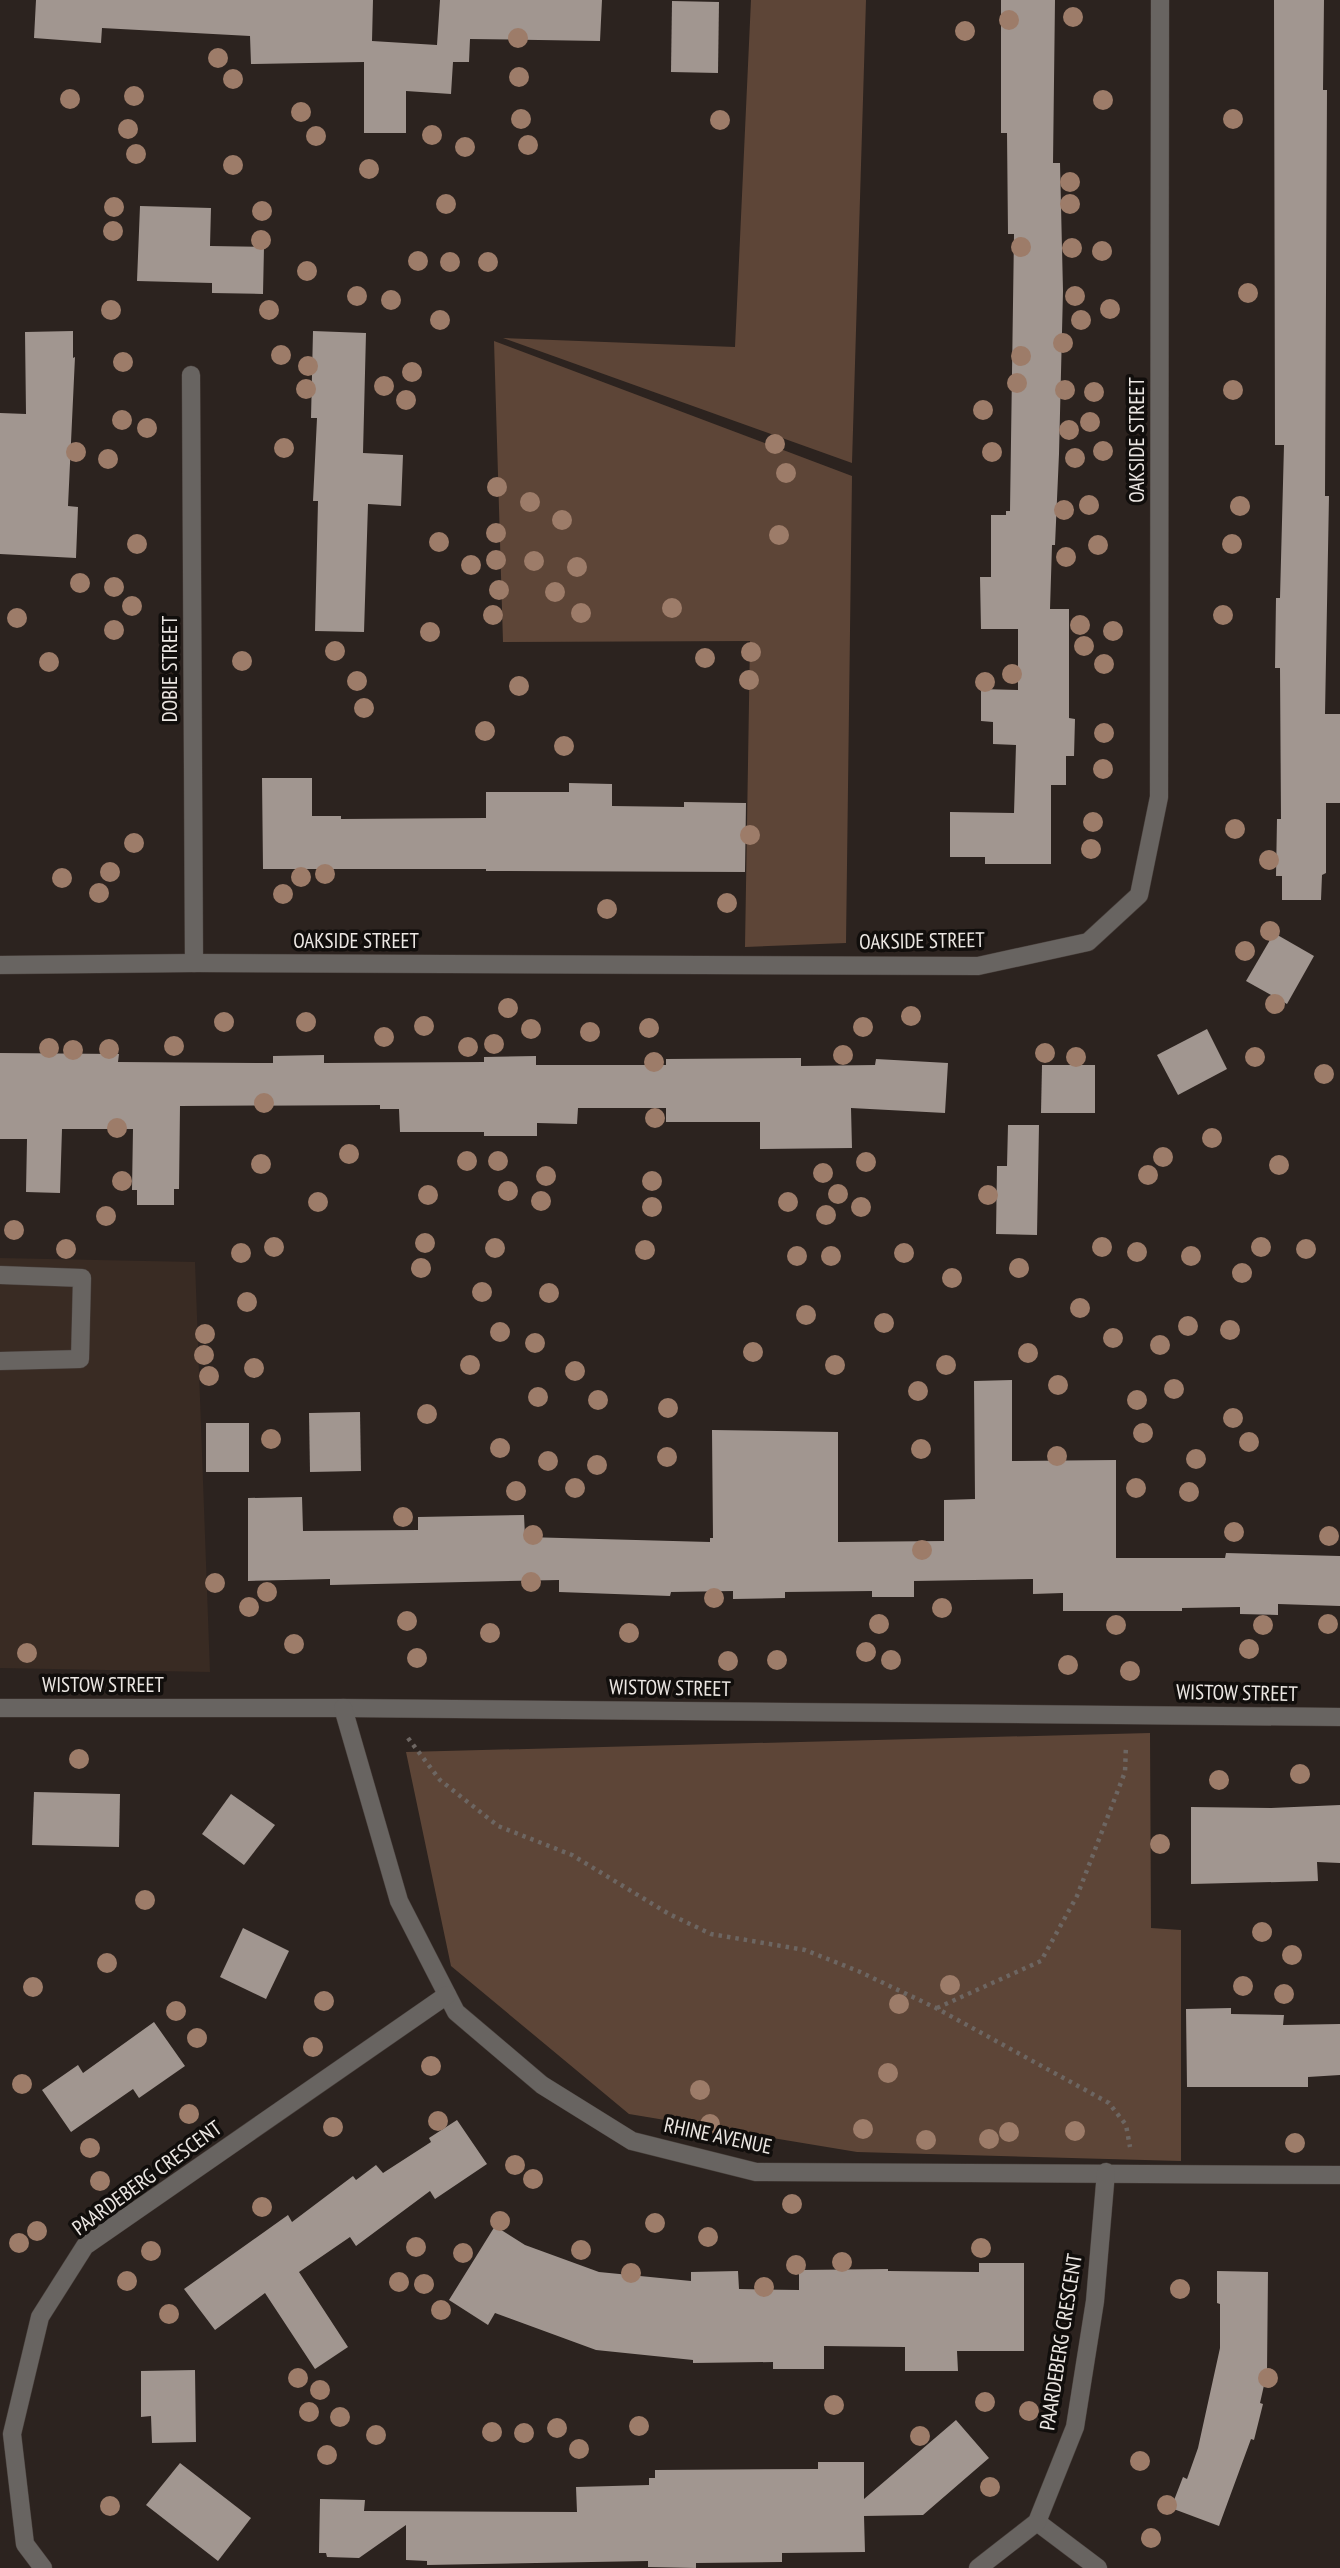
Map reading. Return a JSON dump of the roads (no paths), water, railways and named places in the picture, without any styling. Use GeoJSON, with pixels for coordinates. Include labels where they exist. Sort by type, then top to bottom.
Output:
{"type":"FeatureCollection","features":[{"type":"Feature","properties":{"kind":"street","name":"OAKSIDE STREET"},"geometry":{"type":"LineString","coordinates":[[0,965],[194,963],[978,966],[1088,942],[1139,895],[1159,797],[1160,0]]}},
{"type":"Feature","properties":{"kind":"street","name":"DOBIE STREET"},"geometry":{"type":"LineString","coordinates":[[191,375],[194,963]]}},
{"type":"Feature","properties":{"kind":"street"},"geometry":{"type":"LineString","coordinates":[[0,1275],[82,1278],[80,1359],[0,1361]]}},
{"type":"Feature","properties":{"kind":"street","name":"WISTOW STREET"},"geometry":{"type":"LineString","coordinates":[[0,1708],[342,1708],[1340,1717]]}},
{"type":"Feature","properties":{"kind":"street","name":"RHINE AVENUE"},"geometry":{"type":"LineString","coordinates":[[342,1708],[399,1901],[456,2012],[542,2085],[632,2141],[756,2172],[1340,2175]]}},
{"type":"Feature","properties":{"kind":"street","name":"PAARDEBERG CRESCENT"},"geometry":{"type":"LineString","coordinates":[[43,2568],[25,2544],[12,2434],[40,2318],[85,2246],[447,1995]]}},
{"type":"Feature","properties":{"kind":"street","name":"PAARDEBERG CRESCENT"},"geometry":{"type":"LineString","coordinates":[[1037,2522],[1075,2427],[1095,2301],[1105,2172]]}},
{"type":"Feature","properties":{"kind":"street"},"geometry":{"type":"LineString","coordinates":[[978,2568],[1037,2522],[1098,2568]]}}]}
